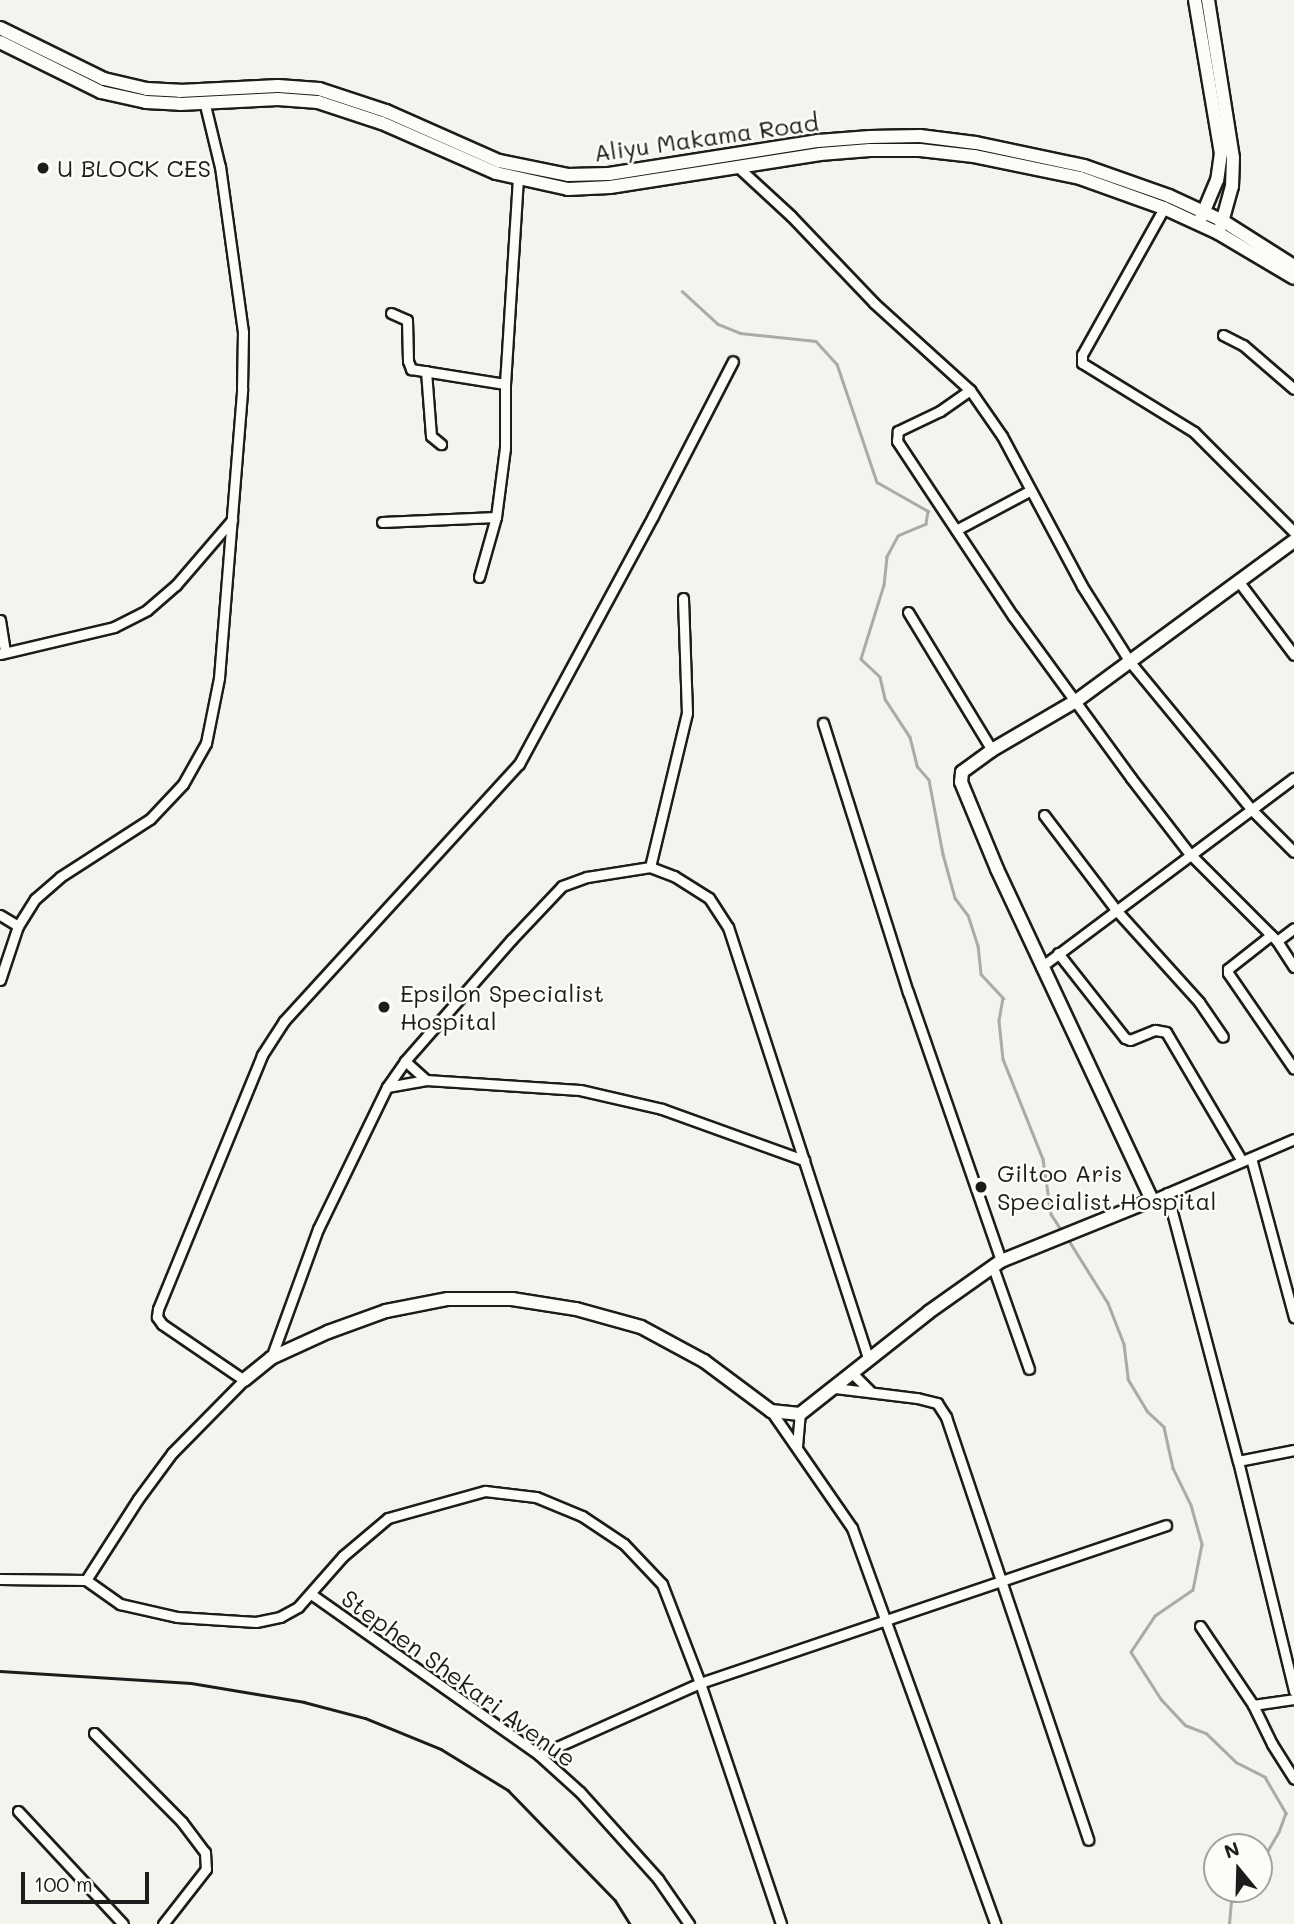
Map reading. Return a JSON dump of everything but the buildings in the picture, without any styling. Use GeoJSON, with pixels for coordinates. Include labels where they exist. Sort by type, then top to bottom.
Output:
{"type":"FeatureCollection","features":[{"type":"Feature","properties":{"kind":"street"},"geometry":{"type":"LineString","coordinates":[[1195,0],[1221,153],[1217,180],[1201,217]]}},
{"type":"Feature","properties":{"kind":"street"},"geometry":{"type":"LineString","coordinates":[[1208,0],[1233,158],[1232,186],[1221,227]]}},
{"type":"Feature","properties":{"kind":"street","name":"Aliyu Makama Road"},"geometry":{"type":"LineString","coordinates":[[0,28],[104,79],[147,89],[204,92],[278,86],[319,89],[350,97],[518,180],[568,188],[589,188],[702,167],[818,141],[920,136],[976,143],[1084,166],[1201,217],[1294,265]]}},
{"type":"Feature","properties":{"kind":"street","name":"Aliyu Makama Road"},"geometry":{"type":"LineString","coordinates":[[0,42],[101,92],[146,102],[205,104],[278,99],[317,102],[402,125],[499,161],[568,175],[687,169]]}},
{"type":"Feature","properties":{"kind":"street"},"geometry":{"type":"LineString","coordinates":[[0,980],[18,926],[35,899],[60,877],[150,819],[183,784],[206,743],[219,678],[243,332],[220,167],[205,104]]}},
{"type":"Feature","properties":{"kind":"street","name":"Aliyu Makama Road"},"geometry":{"type":"LineString","coordinates":[[702,167],[739,168],[820,154],[920,150],[974,156],[1080,178],[1164,208],[1201,217]]}},
{"type":"Feature","properties":{"kind":"street"},"geometry":{"type":"LineString","coordinates":[[739,168],[791,216],[874,303],[970,390],[1002,436],[1082,586],[1130,662],[1252,810],[1294,852]]}},
{"type":"Feature","properties":{"kind":"street"},"geometry":{"type":"LineString","coordinates":[[479,577],[496,517],[505,448],[505,384],[518,180]]}},
{"type":"Feature","properties":{"kind":"street"},"geometry":{"type":"LineString","coordinates":[[1164,208],[1082,355],[1082,363],[1194,432],[1294,532]]}},
{"type":"Feature","properties":{"kind":"street","name":"Aliyu Makama Road"},"geometry":{"type":"LineString","coordinates":[[1221,227],[1294,278]]}},
{"type":"Feature","properties":{"kind":"street"},"geometry":{"type":"LineString","coordinates":[[391,313],[407,320],[408,366],[505,384]]}},
{"type":"Feature","properties":{"kind":"street"},"geometry":{"type":"LineString","coordinates":[[1223,335],[1242,345],[1294,389]]}},
{"type":"Feature","properties":{"kind":"street"},"geometry":{"type":"LineString","coordinates":[[244,1380],[162,1324],[158,1309],[262,1055],[284,1021],[519,764],[733,361]]}},
{"type":"Feature","properties":{"kind":"street"},"geometry":{"type":"LineString","coordinates":[[426,371],[431,436],[441,444]]}},
{"type":"Feature","properties":{"kind":"street"},"geometry":{"type":"LineString","coordinates":[[970,390],[940,411],[898,431],[895,436],[956,530],[1130,778],[1189,853],[1274,938],[1294,967]]}},
{"type":"Feature","properties":{"kind":"street"},"geometry":{"type":"LineString","coordinates":[[956,530],[1029,491]]}},
{"type":"Feature","properties":{"kind":"street"},"geometry":{"type":"LineString","coordinates":[[382,522],[496,517]]}},
{"type":"Feature","properties":{"kind":"street"},"geometry":{"type":"LineString","coordinates":[[0,620],[2,653],[114,627],[147,610],[176,585],[232,520]]}},
{"type":"Feature","properties":{"kind":"street"},"geometry":{"type":"LineString","coordinates":[[1152,1200],[1041,967],[961,782],[962,772],[992,750],[1076,701],[1294,541]]}},
{"type":"Feature","properties":{"kind":"street"},"geometry":{"type":"LineString","coordinates":[[1238,582],[1292,648]]}},
{"type":"Feature","properties":{"kind":"street"},"geometry":{"type":"LineString","coordinates":[[650,867],[687,713],[683,598]]}},
{"type":"Feature","properties":{"kind":"street"},"geometry":{"type":"LineString","coordinates":[[908,612],[992,750]]}},
{"type":"Feature","properties":{"kind":"street"},"geometry":{"type":"LineString","coordinates":[[823,723],[1029,1369]]}},
{"type":"Feature","properties":{"kind":"street"},"geometry":{"type":"LineString","coordinates":[[1041,967],[1189,853],[1294,778]]}},
{"type":"Feature","properties":{"kind":"street"},"geometry":{"type":"LineString","coordinates":[[1044,815],[1116,910],[1199,1002],[1223,1037]]}},
{"type":"Feature","properties":{"kind":"street"},"geometry":{"type":"LineString","coordinates":[[271,1358],[318,1229],[387,1087],[405,1061],[562,886],[587,877],[650,867],[674,876],[709,898],[728,927],[869,1360]]}},
{"type":"Feature","properties":{"kind":"street"},"geometry":{"type":"LineString","coordinates":[[0,915],[18,926]]}},
{"type":"Feature","properties":{"kind":"street"},"geometry":{"type":"LineString","coordinates":[[1294,928],[1228,969],[1228,973],[1294,1069]]}},
{"type":"Feature","properties":{"kind":"street"},"geometry":{"type":"LineString","coordinates":[[1058,953],[1125,1038],[1129,1040],[1155,1030],[1167,1032],[1247,1160],[1294,1317]]}},
{"type":"Feature","properties":{"kind":"street"},"geometry":{"type":"LineString","coordinates":[[405,1061],[426,1080]]}},
{"type":"Feature","properties":{"kind":"street"},"geometry":{"type":"LineString","coordinates":[[387,1087],[426,1080],[580,1090],[662,1109],[804,1160]]}},
{"type":"Feature","properties":{"kind":"street"},"geometry":{"type":"LineString","coordinates":[[771,1411],[800,1414],[929,1312],[997,1264],[1294,1139]]}},
{"type":"Feature","properties":{"kind":"street"},"geometry":{"type":"LineString","coordinates":[[1167,1194],[1238,1461],[1294,1691]]}},
{"type":"Feature","properties":{"kind":"street"},"geometry":{"type":"LineString","coordinates":[[86,1580],[138,1499],[172,1453],[244,1380],[271,1358],[328,1332],[386,1311],[448,1299],[512,1299],[576,1309],[641,1327],[704,1361],[771,1411],[852,1528],[995,1924]]}},
{"type":"Feature","properties":{"kind":"street"},"geometry":{"type":"LineString","coordinates":[[853,1374],[871,1392]]}},
{"type":"Feature","properties":{"kind":"street"},"geometry":{"type":"LineString","coordinates":[[835,1388],[937,1404],[946,1417],[1088,1840]]}},
{"type":"Feature","properties":{"kind":"street"},"geometry":{"type":"LineString","coordinates":[[797,1446],[800,1414]]}},
{"type":"Feature","properties":{"kind":"street"},"geometry":{"type":"LineString","coordinates":[[1238,1461],[1294,1450]]}},
{"type":"Feature","properties":{"kind":"street"},"geometry":{"type":"LineString","coordinates":[[0,1579],[86,1580],[120,1604],[177,1617],[256,1622],[280,1617],[298,1607],[343,1556],[388,1518],[485,1491],[536,1497],[582,1516],[624,1544],[663,1584],[700,1683],[781,1924]]}},
{"type":"Feature","properties":{"kind":"street"},"geometry":{"type":"LineString","coordinates":[[540,1755],[700,1683],[1166,1525]]}},
{"type":"Feature","properties":{"kind":"street","name":"Stephen Shekari Avenue"},"geometry":{"type":"LineString","coordinates":[[311,1594],[540,1755],[580,1792],[659,1878],[689,1924]]}},
{"type":"Feature","properties":{"kind":"street"},"geometry":{"type":"LineString","coordinates":[[1200,1626],[1253,1705],[1272,1744],[1294,1779]]}},
{"type":"Feature","properties":{"kind":"street"},"geometry":{"type":"LineString","coordinates":[[1253,1705],[1294,1699]]}},
{"type":"Feature","properties":{"kind":"street"},"geometry":{"type":"LineString","coordinates":[[94,1733],[183,1822],[205,1852],[206,1869],[163,1924]]}},
{"type":"Feature","properties":{"kind":"street"},"geometry":{"type":"LineString","coordinates":[[18,1811],[123,1924]]}},
{"type":"Feature","properties":{"kind":"waterway"},"geometry":{"type":"LineString","coordinates":[[682,291],[718,324],[740,333],[816,341],[837,364],[877,482],[928,511],[926,524],[898,536],[887,557],[884,585],[861,659],[880,677],[885,699],[910,737],[917,766],[929,780],[943,854],[955,898],[968,915],[978,945],[981,974],[1003,998],[999,1021],[1003,1059],[1043,1159],[1051,1214],[1062,1231]]}},
{"type":"Feature","properties":{"kind":"waterway"},"geometry":{"type":"LineString","coordinates":[[1068,1239],[1108,1303],[1124,1344],[1128,1379],[1147,1411],[1164,1427],[1173,1468],[1191,1505],[1202,1544],[1193,1590],[1155,1616],[1131,1652],[1161,1699],[1185,1725],[1206,1733],[1236,1762],[1265,1777],[1286,1813],[1273,1842]]}},
{"type":"Feature","properties":{"kind":"waterway"},"geometry":{"type":"LineString","coordinates":[[1229,1924],[1231,1903]]}},
{"type":"Feature","properties":{"kind":"railway"},"geometry":{"type":"LineString","coordinates":[[0,1671],[191,1683],[304,1702],[365,1718],[441,1749],[508,1790],[615,1900],[630,1924]]}},
{"type":"Feature","properties":{"kind":"place","name":"U BLOCK CES"},"geometry":{"type":"Point","coordinates":[43,168]}},
{"type":"Feature","properties":{"kind":"place","name":"Epsilon Specialist Hospital"},"geometry":{"type":"Point","coordinates":[384,1007]}},
{"type":"Feature","properties":{"kind":"place","name":"Giltoo Aris Specialist Hospital"},"geometry":{"type":"Point","coordinates":[981,1187]}}]}
